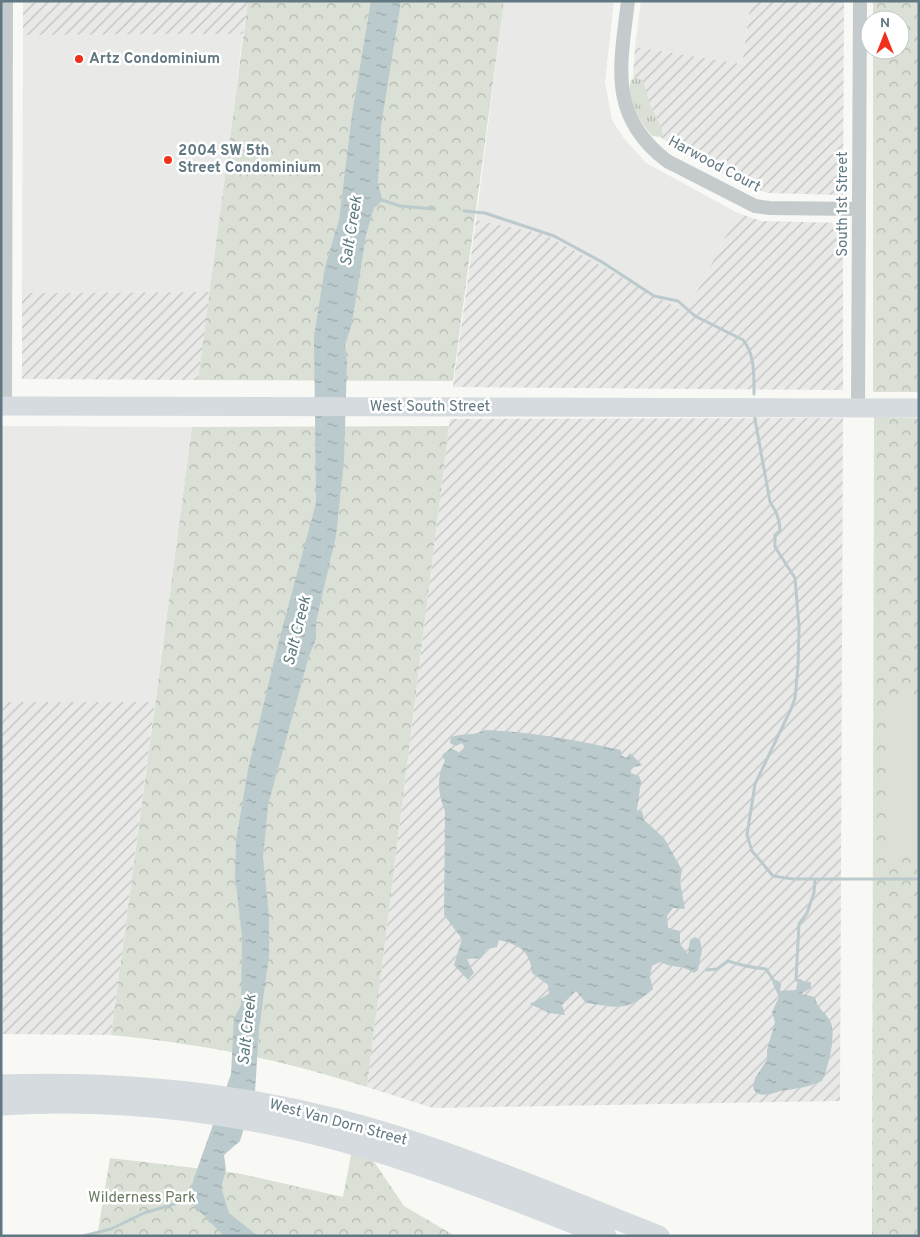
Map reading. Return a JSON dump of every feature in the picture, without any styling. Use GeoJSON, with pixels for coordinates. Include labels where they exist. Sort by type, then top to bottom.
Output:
{"type":"FeatureCollection","features":[{"type":"Feature","properties":{"kind":"main road","name":"West Van Dorn Street"},"geometry":{"type":"LineString","coordinates":[[1,1085],[68,1084],[157,1089],[257,1102],[330,1128],[606,1236]]}},
{"type":"Feature","properties":{"kind":"main road","name":"West Van Dorn Street"},"geometry":{"type":"LineString","coordinates":[[1,1105],[55,1103],[145,1107],[246,1120],[330,1128],[461,1159],[659,1236]]}},
{"type":"Feature","properties":{"kind":"street"},"geometry":{"type":"LineString","coordinates":[[3,406],[6,1]]}},
{"type":"Feature","properties":{"kind":"street","name":"Harwood Court"},"geometry":{"type":"LineString","coordinates":[[628,1],[620,63],[622,94],[635,128],[655,152],[667,162],[755,206],[769,208],[859,209]]}},
{"type":"Feature","properties":{"kind":"street","name":"South 1st Street"},"geometry":{"type":"LineString","coordinates":[[858,408],[860,1]]}},
{"type":"Feature","properties":{"kind":"street","name":"West South Street"},"geometry":{"type":"LineString","coordinates":[[3,406],[919,408]]}},
{"type":"Feature","properties":{"kind":"shaded area"},"geometry":{"type":"Polygon","coordinates":[[[23,1],[248,1],[243,34],[23,35],[23,1]]]}},
{"type":"Feature","properties":{"kind":"shaded area"},"geometry":{"type":"Polygon","coordinates":[[[504,1],[614,1],[605,82],[612,120],[623,137],[646,163],[738,213],[686,314],[544,234],[476,220],[504,1]]]}},
{"type":"Feature","properties":{"kind":"shaded area"},"geometry":{"type":"Polygon","coordinates":[[[641,1],[751,1],[742,64],[635,47],[641,1]]]}},
{"type":"Feature","properties":{"kind":"shaded area"},"geometry":{"type":"Polygon","coordinates":[[[751,1],[844,1],[843,195],[768,193],[745,186],[679,151],[655,133],[635,92],[633,75],[635,47],[742,64],[751,1]]]}},
{"type":"Feature","properties":{"kind":"shaded area"},"geometry":{"type":"Polygon","coordinates":[[[243,34],[210,292],[22,293],[23,35],[243,34]]]}},
{"type":"Feature","properties":{"kind":"shaded area"},"geometry":{"type":"Polygon","coordinates":[[[738,213],[761,221],[843,223],[843,390],[453,387],[476,220],[544,234],[686,313],[738,213]]]}},
{"type":"Feature","properties":{"kind":"shaded area"},"geometry":{"type":"Polygon","coordinates":[[[210,292],[198,380],[22,379],[22,293],[210,292]]]}},
{"type":"Feature","properties":{"kind":"shaded area"},"geometry":{"type":"Polygon","coordinates":[[[843,418],[840,1101],[433,1108],[367,1087],[450,419],[843,418]]]}},
{"type":"Feature","properties":{"kind":"shaded area"},"geometry":{"type":"Polygon","coordinates":[[[1,426],[192,427],[155,702],[1,702],[1,426]]]}},
{"type":"Feature","properties":{"kind":"shaded area"},"geometry":{"type":"Polygon","coordinates":[[[1,702],[155,702],[111,1035],[1,1034],[1,702]]]}},
{"type":"Feature","properties":{"kind":"green space"},"geometry":{"type":"Polygon","coordinates":[[[248,1],[504,1],[453,381],[198,380],[248,1]]]}},
{"type":"Feature","properties":{"kind":"green space"},"geometry":{"type":"Polygon","coordinates":[[[873,1],[919,1],[919,392],[873,392],[873,60],[910,60],[910,10],[873,10],[873,1]]]}},
{"type":"Feature","properties":{"kind":"green space"},"geometry":{"type":"Polygon","coordinates":[[[635,77],[643,80],[650,105],[662,128],[662,137],[652,136],[635,110],[630,95],[630,87],[631,80],[635,77]]]}},
{"type":"Feature","properties":{"kind":"green space"},"geometry":{"type":"Polygon","coordinates":[[[874,417],[919,418],[919,1236],[872,1236],[874,417]]]}},
{"type":"Feature","properties":{"kind":"green space"},"geometry":{"type":"Polygon","coordinates":[[[449,426],[367,1087],[303,1068],[240,1054],[177,1043],[111,1035],[192,427],[449,426]]]}},
{"type":"Feature","properties":{"kind":"green space"},"geometry":{"type":"Polygon","coordinates":[[[888,698],[919,698],[919,852],[887,852],[888,698]]]}},
{"type":"Feature","properties":{"kind":"green space","name":"Wilderness Park"},"geometry":{"type":"Polygon","coordinates":[[[355,1134],[404,1206],[455,1236],[97,1236],[110,1158],[237,1173],[343,1197],[355,1134]]]}},
{"type":"Feature","properties":{"kind":"water","name":"Salt Creek"},"geometry":{"type":"Polygon","coordinates":[[[371,1],[401,1],[381,126],[378,184],[382,198],[381,202],[374,208],[366,235],[352,323],[345,345],[347,363],[344,461],[336,536],[316,622],[316,639],[309,656],[268,805],[263,858],[269,915],[269,956],[259,1029],[255,1092],[240,1141],[224,1155],[226,1170],[221,1187],[229,1213],[258,1236],[224,1236],[189,1201],[193,1181],[231,1074],[234,1018],[241,1006],[242,936],[235,876],[236,840],[248,770],[278,644],[316,503],[314,337],[325,267],[339,220],[352,115],[371,1]]]}},
{"type":"Feature","properties":{"kind":"water"},"geometry":{"type":"Polygon","coordinates":[[[486,730],[554,737],[621,750],[621,755],[626,758],[630,753],[642,765],[631,768],[631,773],[639,776],[641,781],[637,810],[642,811],[644,820],[664,838],[682,870],[680,882],[685,909],[673,908],[667,916],[668,928],[680,931],[680,944],[688,954],[690,940],[695,937],[700,940],[702,950],[698,970],[694,973],[690,970],[660,962],[652,966],[650,977],[653,989],[636,1002],[615,1007],[586,1003],[576,991],[562,1005],[565,1015],[549,1013],[530,1004],[549,994],[548,985],[532,973],[526,954],[513,944],[499,940],[497,947],[487,949],[481,958],[467,959],[474,973],[468,980],[454,965],[462,939],[444,915],[445,811],[439,786],[440,773],[445,761],[442,755],[451,748],[460,753],[465,748],[462,743],[456,746],[450,743],[451,737],[486,730]]]}},
{"type":"Feature","properties":{"kind":"water"},"geometry":{"type":"Polygon","coordinates":[[[777,980],[781,984],[780,991],[796,990],[797,983],[801,981],[811,982],[811,988],[801,994],[815,997],[818,1005],[831,1023],[833,1036],[829,1061],[822,1081],[801,1088],[768,1095],[756,1093],[753,1087],[755,1078],[767,1060],[767,1050],[775,1022],[772,1012],[779,997],[772,982],[777,980]]]}},
{"type":"Feature","properties":{"kind":"waterway"},"geometry":{"type":"LineString","coordinates":[[379,199],[400,206],[434,209]]}},
{"type":"Feature","properties":{"kind":"waterway"},"geometry":{"type":"LineString","coordinates":[[464,211],[485,213],[554,236],[602,262],[654,296],[678,301],[695,316],[743,340],[752,358],[754,394]]}},
{"type":"Feature","properties":{"kind":"waterway"},"geometry":{"type":"LineString","coordinates":[[754,414],[770,502],[776,512],[779,523],[780,531],[775,535],[775,547],[795,578],[799,627],[795,698],[755,784],[747,835],[752,851],[773,876],[793,879],[919,879]]}},
{"type":"Feature","properties":{"kind":"waterway"},"geometry":{"type":"LineString","coordinates":[[801,981],[796,980],[799,924],[807,913],[814,893],[815,879]]}},
{"type":"Feature","properties":{"kind":"waterway"},"geometry":{"type":"LineString","coordinates":[[707,970],[717,969],[728,961],[766,969],[774,981]]}},
{"type":"Feature","properties":{"kind":"waterway"},"geometry":{"type":"LineString","coordinates":[[83,1236],[111,1229],[144,1213],[191,1199]]}},
{"type":"Feature","properties":{"kind":"place","name":"Artz Condominium"},"geometry":{"type":"Point","coordinates":[79,59]}},
{"type":"Feature","properties":{"kind":"place","name":"2004 SW 5th Street Condominium"},"geometry":{"type":"Point","coordinates":[168,160]}}]}
